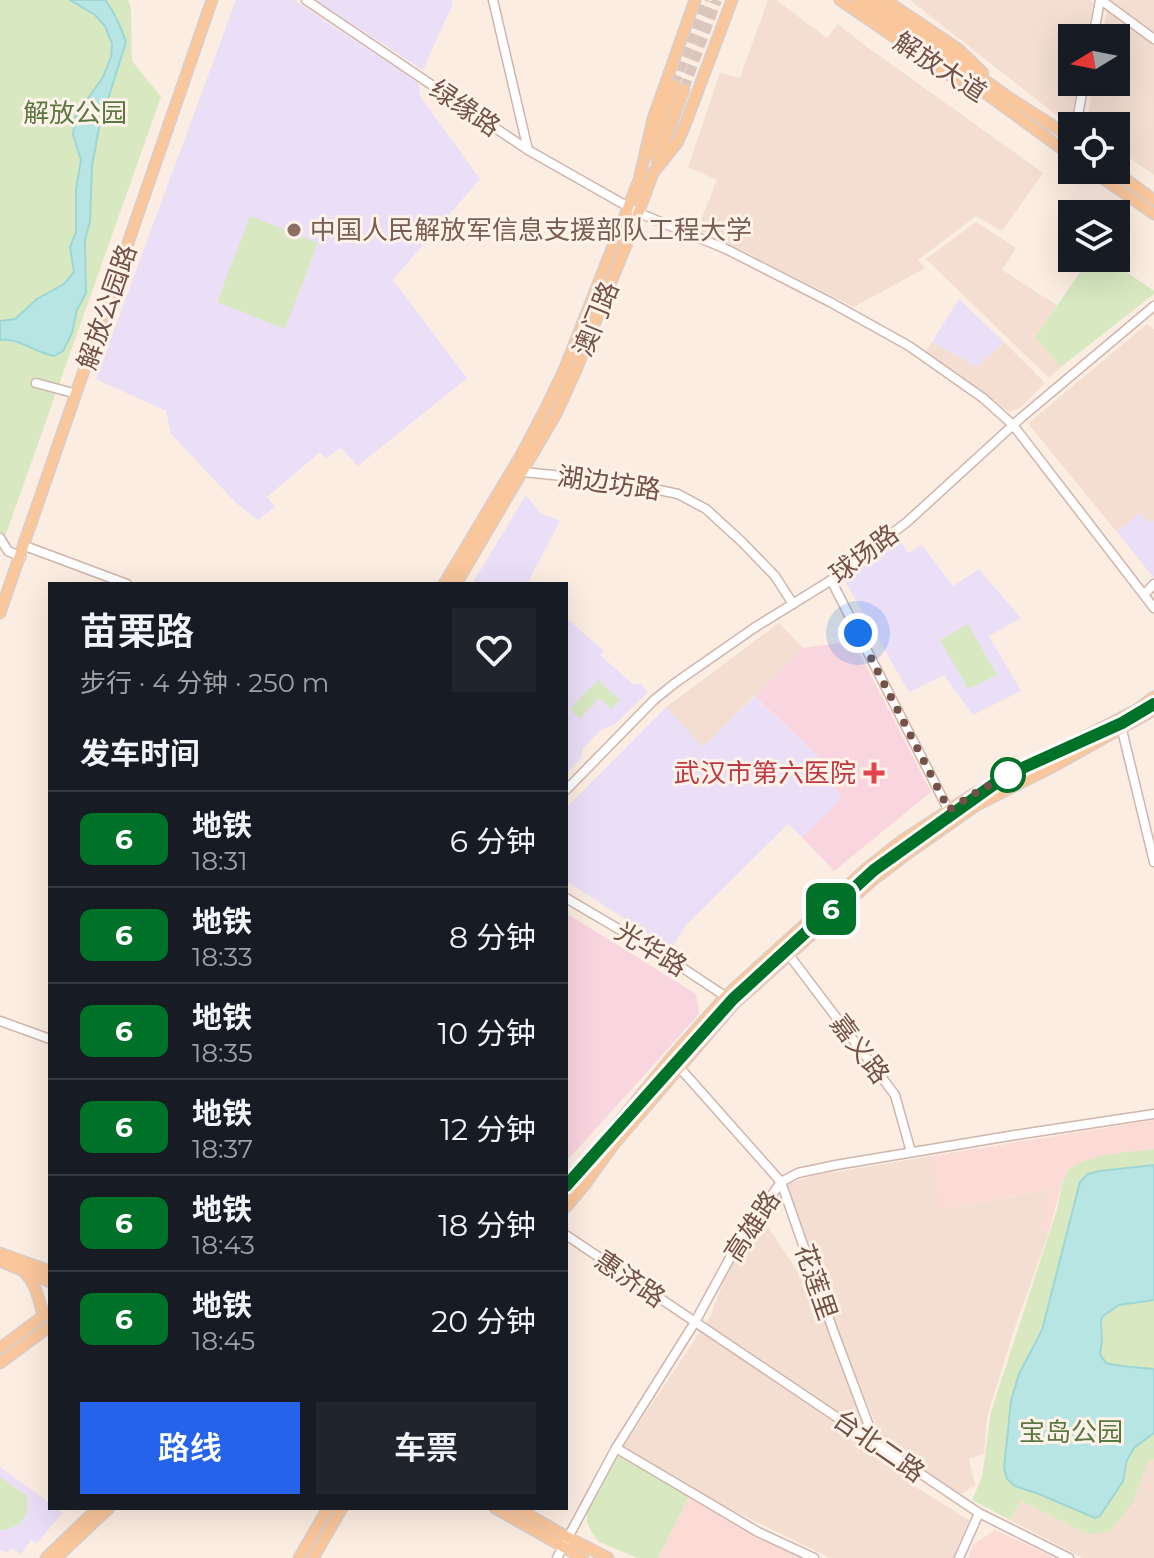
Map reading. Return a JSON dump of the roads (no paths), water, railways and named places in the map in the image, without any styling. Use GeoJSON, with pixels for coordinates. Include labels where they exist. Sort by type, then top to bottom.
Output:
{"type":"FeatureCollection","features":[{"type":"Feature","properties":{"kind":"main road","name":"解放公园路"},"geometry":{"type":"LineString","coordinates":[[0,613],[212,0]]}},
{"type":"Feature","properties":{"kind":"main road","name":"澳门路"},"geometry":{"type":"LineString","coordinates":[[457,582],[523,472],[576,370],[634,210],[653,119],[695,0]]}},
{"type":"Feature","properties":{"kind":"main road","name":"澳门路"},"geometry":{"type":"LineString","coordinates":[[445,582],[546,408],[634,210],[653,173],[677,143],[732,0]]}},
{"type":"Feature","properties":{"kind":"main road","name":"解放大道"},"geometry":{"type":"LineString","coordinates":[[840,0],[1058,146]]}},
{"type":"Feature","properties":{"kind":"main road","name":"解放大道"},"geometry":{"type":"LineString","coordinates":[[857,0],[1058,129]]}},
{"type":"Feature","properties":{"kind":"main road","name":"解放大道"},"geometry":{"type":"LineString","coordinates":[[872,0],[1001,107]]}},
{"type":"Feature","properties":{"kind":"main road","name":"解放大道"},"geometry":{"type":"LineString","coordinates":[[885,0],[958,49],[1011,99]]}},
{"type":"Feature","properties":{"kind":"main road"},"geometry":{"type":"LineString","coordinates":[[639,180],[679,87],[653,173]]}},
{"type":"Feature","properties":{"kind":"main road"},"geometry":{"type":"LineString","coordinates":[[1130,182],[1154,200]]}},
{"type":"Feature","properties":{"kind":"main road"},"geometry":{"type":"LineString","coordinates":[[1111,184],[1154,214]]}},
{"type":"Feature","properties":{"kind":"main road"},"geometry":{"type":"LineString","coordinates":[[568,1204],[730,1000],[789,955],[972,795],[1138,709],[1154,697]]}},
{"type":"Feature","properties":{"kind":"main road"},"geometry":{"type":"LineString","coordinates":[[568,1185],[662,1069],[866,869],[900,842],[1122,730],[1154,710]]}},
{"type":"Feature","properties":{"kind":"main road"},"geometry":{"type":"LineString","coordinates":[[0,1253],[48,1270]]}},
{"type":"Feature","properties":{"kind":"main road"},"geometry":{"type":"LineString","coordinates":[[0,1261],[48,1281]]}},
{"type":"Feature","properties":{"kind":"main road"},"geometry":{"type":"LineString","coordinates":[[0,1348],[46,1313],[29,1276],[20,1269]]}},
{"type":"Feature","properties":{"kind":"main road"},"geometry":{"type":"LineString","coordinates":[[0,1363],[48,1327]]}},
{"type":"Feature","properties":{"kind":"main road"},"geometry":{"type":"LineString","coordinates":[[46,1558],[96,1510]]}},
{"type":"Feature","properties":{"kind":"main road"},"geometry":{"type":"LineString","coordinates":[[56,1558],[107,1510]]}},
{"type":"Feature","properties":{"kind":"main road"},"geometry":{"type":"LineString","coordinates":[[299,1558],[327,1510]]}},
{"type":"Feature","properties":{"kind":"main road"},"geometry":{"type":"LineString","coordinates":[[313,1558],[341,1510]]}},
{"type":"Feature","properties":{"kind":"main road"},"geometry":{"type":"LineString","coordinates":[[498,1510],[583,1558]]}},
{"type":"Feature","properties":{"kind":"main road"},"geometry":{"type":"LineString","coordinates":[[519,1510],[562,1547],[608,1558]]}},
{"type":"Feature","properties":{"kind":"street","name":"绿缘路"},"geometry":{"type":"LineString","coordinates":[[306,0],[528,150],[634,210],[726,249],[830,302],[909,346],[983,398],[1013,425],[1154,608]]}},
{"type":"Feature","properties":{"kind":"street"},"geometry":{"type":"LineString","coordinates":[[493,0],[528,150]]}},
{"type":"Feature","properties":{"kind":"street"},"geometry":{"type":"LineString","coordinates":[[1096,24],[1100,0],[1154,39]]}},
{"type":"Feature","properties":{"kind":"street","name":"球场路"},"geometry":{"type":"LineString","coordinates":[[568,788],[644,709],[675,683],[831,580],[907,522],[1013,425],[1154,306]]}},
{"type":"Feature","properties":{"kind":"street"},"geometry":{"type":"LineString","coordinates":[[36,383],[77,394]]}},
{"type":"Feature","properties":{"kind":"street","name":"湖边坊路"},"geometry":{"type":"LineString","coordinates":[[523,472],[622,482],[678,494],[706,509],[742,542],[775,576],[793,604]]}},
{"type":"Feature","properties":{"kind":"street"},"geometry":{"type":"LineString","coordinates":[[0,538],[8,551],[23,551],[121,582]]}},
{"type":"Feature","properties":{"kind":"street"},"geometry":{"type":"LineString","coordinates":[[831,580],[952,815]]}},
{"type":"Feature","properties":{"kind":"street"},"geometry":{"type":"LineString","coordinates":[[1144,595],[1154,584]]}},
{"type":"Feature","properties":{"kind":"street"},"geometry":{"type":"LineString","coordinates":[[1122,730],[1154,862]]}},
{"type":"Feature","properties":{"kind":"street","name":"光华路"},"geometry":{"type":"LineString","coordinates":[[568,899],[666,957],[730,1000]]}},
{"type":"Feature","properties":{"kind":"street","name":"嘉义路"},"geometry":{"type":"LineString","coordinates":[[789,955],[895,1095],[911,1152]]}},
{"type":"Feature","properties":{"kind":"street"},"geometry":{"type":"LineString","coordinates":[[0,1021],[48,1038]]}},
{"type":"Feature","properties":{"kind":"street","name":"花莲里"},"geometry":{"type":"LineString","coordinates":[[679,1067],[781,1182],[869,1426],[865,1435]]}},
{"type":"Feature","properties":{"kind":"street","name":"高雄路"},"geometry":{"type":"LineString","coordinates":[[562,1547],[616,1448],[695,1322],[737,1245],[781,1182],[798,1173],[911,1152],[1154,1114]]}},
{"type":"Feature","properties":{"kind":"street","name":"惠济路"},"geometry":{"type":"LineString","coordinates":[[568,1236],[695,1322]]}},
{"type":"Feature","properties":{"kind":"street","name":"台北二路"},"geometry":{"type":"LineString","coordinates":[[695,1322],[979,1513],[1069,1558]]}},
{"type":"Feature","properties":{"kind":"street"},"geometry":{"type":"LineString","coordinates":[[616,1448],[758,1532],[814,1558]]}},
{"type":"Feature","properties":{"kind":"street"},"geometry":{"type":"LineString","coordinates":[[959,1558],[979,1513]]}},
{"type":"Feature","properties":{"kind":"water"},"geometry":{"type":"Polygon","coordinates":[[[70,0],[105,0],[126,42],[99,128],[92,166],[90,222],[85,240],[86,293],[63,351],[54,356],[14,341],[0,340],[0,321],[15,319],[37,299],[64,284],[74,272],[70,247],[76,232],[76,189],[81,160],[73,135],[75,117],[103,77],[111,57],[112,44],[105,26],[95,15],[70,0]]]}},
{"type":"Feature","properties":{"kind":"water","name":"宝岛公园"},"geometry":{"type":"Polygon","coordinates":[[[1154,1165],[1154,1300],[1119,1305],[1103,1316],[1100,1354],[1106,1363],[1154,1369],[1154,1433],[1134,1448],[1127,1460],[1123,1481],[1100,1516],[1095,1518],[1015,1486],[1007,1479],[1004,1468],[1011,1401],[1019,1374],[1042,1330],[1080,1182],[1088,1174],[1099,1171],[1154,1165]]]}},
{"type":"Feature","properties":{"kind":"tunnel"},"geometry":{"type":"LineString","coordinates":[[674,85],[707,0]]}},
{"type":"Feature","properties":{"kind":"tunnel"},"geometry":{"type":"LineString","coordinates":[[684,89],[717,0]]}},
{"type":"Feature","properties":{"kind":"metro line","name":"6"},"geometry":{"type":"LineString","coordinates":[[568,1184],[733,999],[874,870],[1007,775],[1122,723],[1154,704]]}},
{"type":"Feature","properties":{"kind":"place","name":"中国人民解放军信息支援部队工程大学"},"geometry":{"type":"Point","coordinates":[294,230]}},
{"type":"Feature","properties":{"kind":"place","name":"武汉市第六医院"},"geometry":{"type":"Point","coordinates":[874,773]}},
{"type":"Feature","properties":{"kind":"park label","name":"解放公园"},"geometry":{"type":"Point","coordinates":[75,113]}}]}
